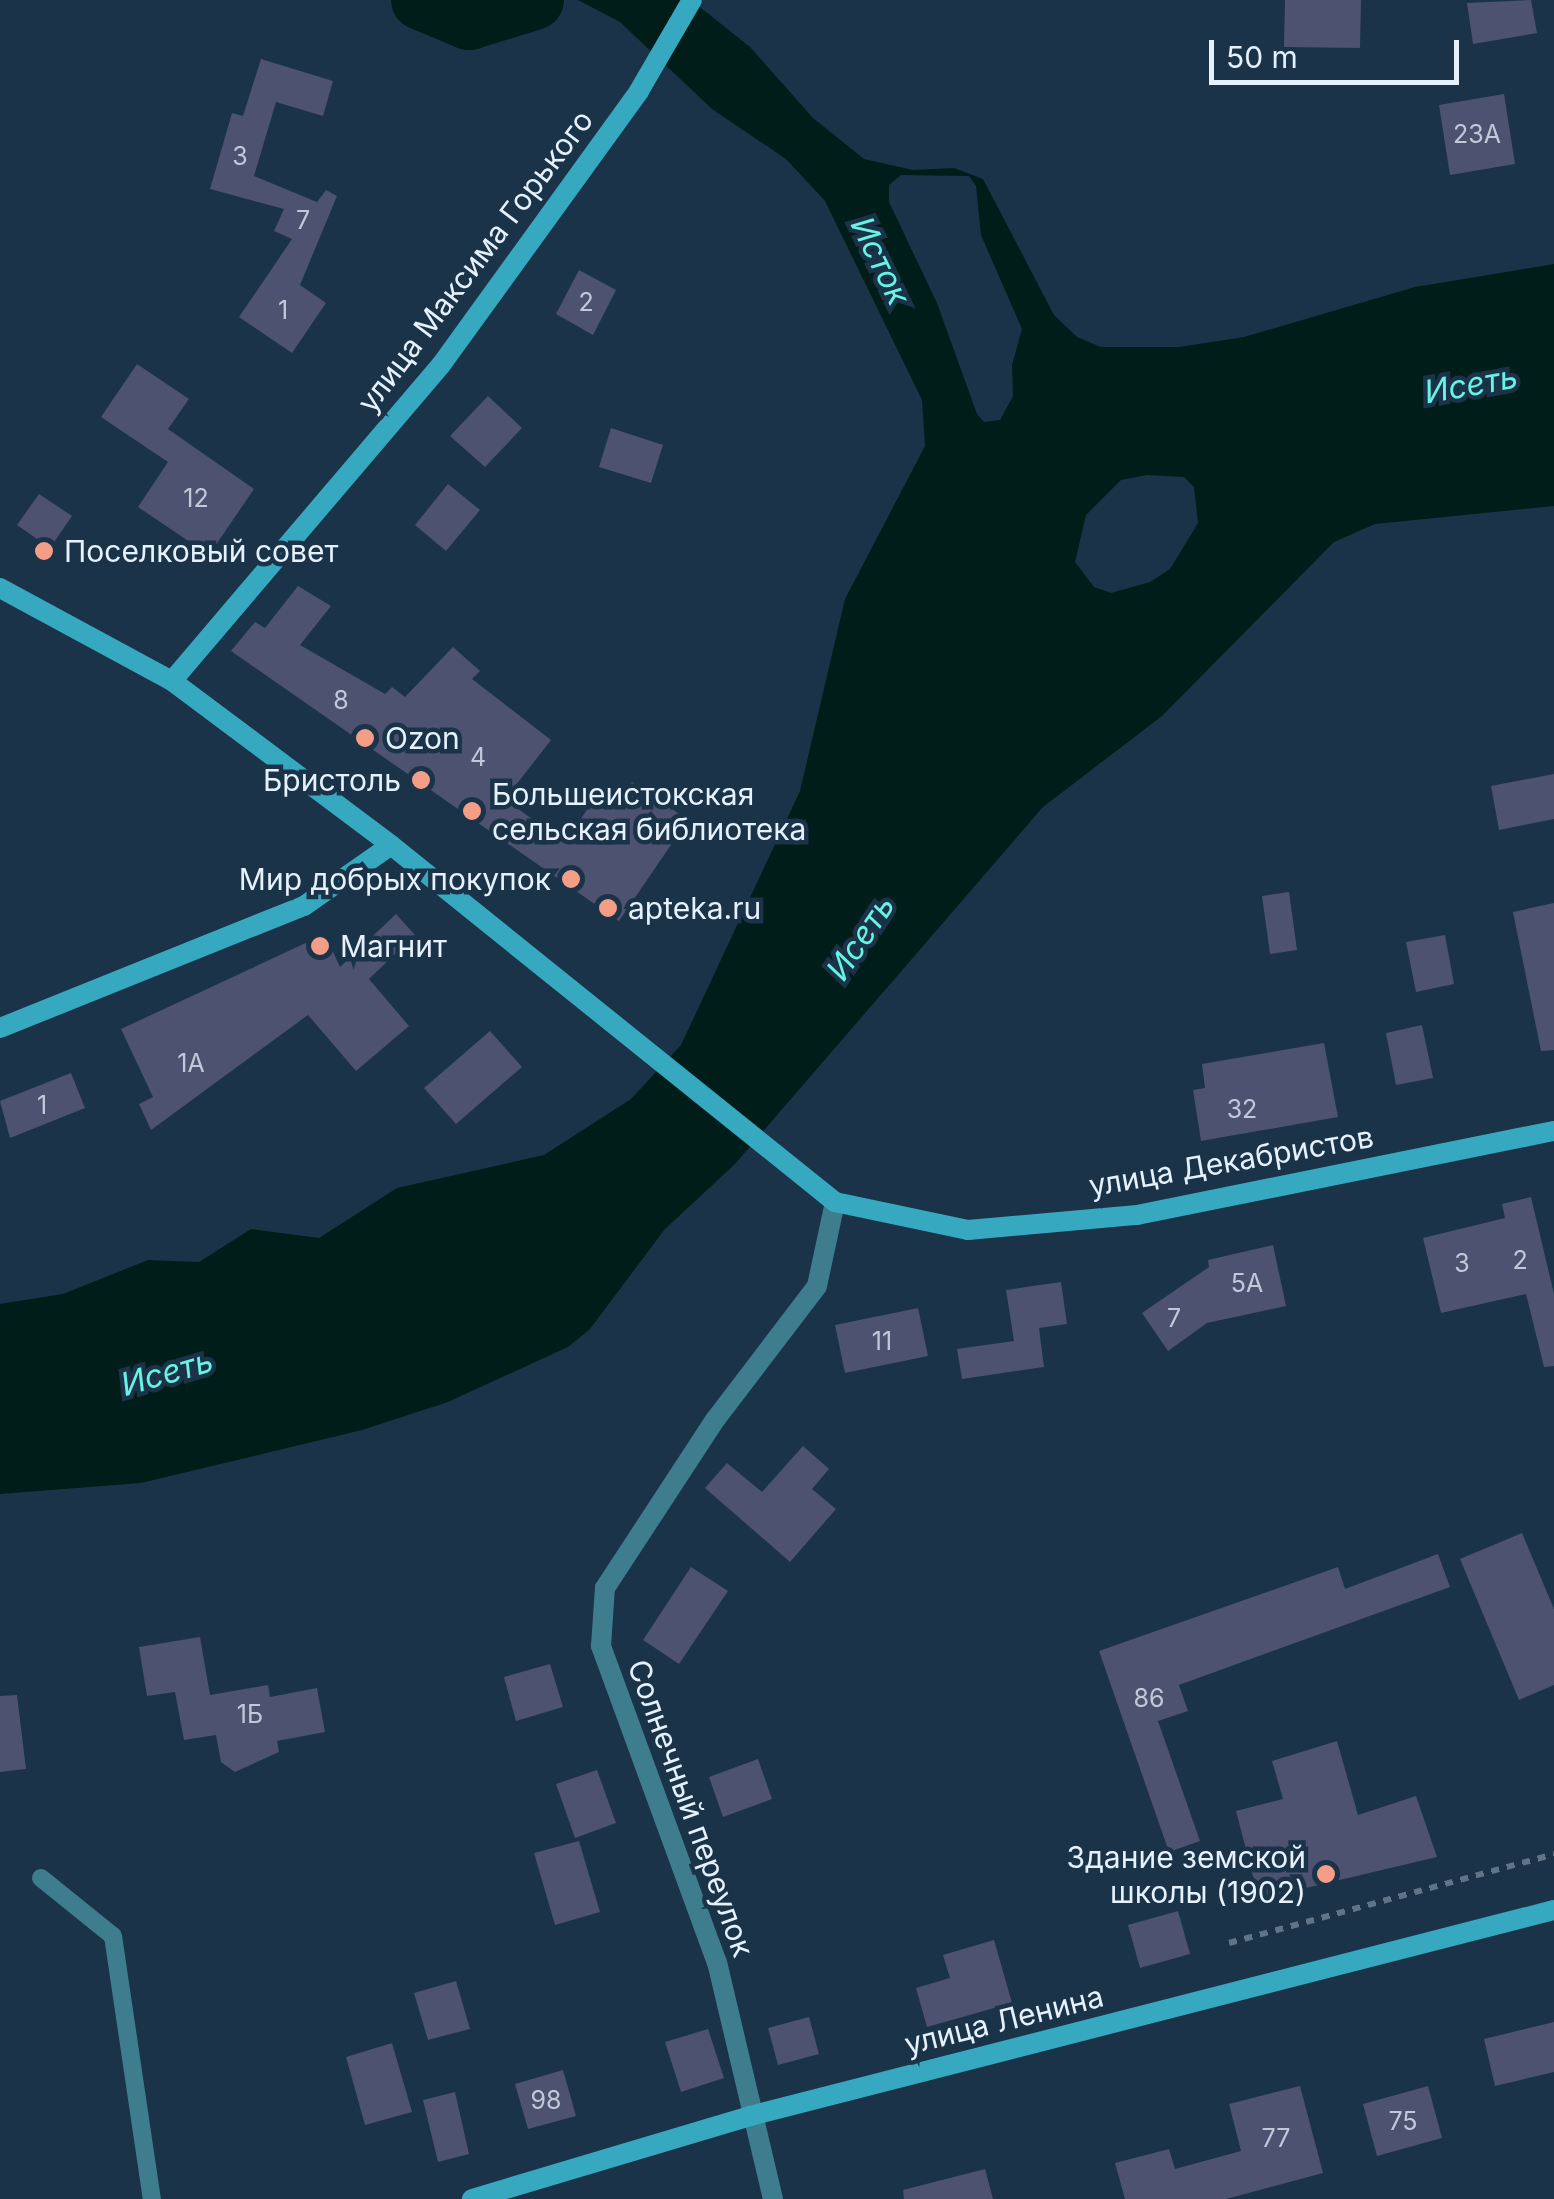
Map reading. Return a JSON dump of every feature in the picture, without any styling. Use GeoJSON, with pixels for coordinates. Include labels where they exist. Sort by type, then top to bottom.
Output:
{"type":"FeatureCollection","features":[{"type":"Feature","properties":{"kind":"street","name":"улица Максима Горького"},"geometry":{"type":"LineString","coordinates":[[172,682],[441,365],[640,91],[692,0]]}},
{"type":"Feature","properties":{"kind":"street","name":"улица Декабристов"},"geometry":{"type":"LineString","coordinates":[[0,588],[172,682],[392,845],[835,1202],[968,1230],[1137,1215],[1554,1132]]}},
{"type":"Feature","properties":{"kind":"street"},"geometry":{"type":"LineString","coordinates":[[0,1028],[304,906],[392,845]]}},
{"type":"Feature","properties":{"kind":"street","name":"Солнечный переулок"},"geometry":{"type":"LineString","coordinates":[[773,2199],[750,2116],[718,1963],[601,1646],[604,1588],[704,1436],[817,1286],[835,1202]]}},
{"type":"Feature","properties":{"kind":"street","name":"улица Ленина"},"geometry":{"type":"LineString","coordinates":[[472,2199],[750,2116],[1554,1910]]}},
{"type":"Feature","properties":{"kind":"lane"},"geometry":{"type":"LineString","coordinates":[[41,1878],[112,1936],[152,2199]]}},
{"type":"Feature","properties":{"kind":"path"},"geometry":{"type":"LineString","coordinates":[[1229,1943],[1554,1854]]}},
{"type":"Feature","properties":{"kind":"water","name":"Исеть"},"geometry":{"type":"Polygon","coordinates":[[[578,0],[691,0],[750,47],[813,118],[864,159],[913,170],[954,168],[983,179],[1054,315],[1077,337],[1101,347],[1179,347],[1244,337],[1415,287],[1554,264],[1554,506],[1375,524],[1334,542],[1162,716],[1043,807],[734,1165],[665,1229],[590,1329],[568,1347],[448,1402],[362,1430],[141,1483],[0,1494],[0,1304],[63,1294],[148,1260],[199,1262],[251,1229],[319,1238],[397,1188],[544,1155],[631,1099],[681,1045],[800,791],[845,599],[925,446],[922,400],[825,201],[786,159],[712,109],[620,22],[578,0]],[[901,175],[889,185],[889,202],[937,303],[977,414],[984,422],[1000,420],[1013,396],[1012,365],[1022,329],[981,235],[976,186],[969,176],[901,175]],[[1147,475],[1121,480],[1086,515],[1075,562],[1094,587],[1111,593],[1150,582],[1170,569],[1198,523],[1194,487],[1184,477],[1147,475]]]}},
{"type":"Feature","properties":{"kind":"building"},"geometry":{"type":"Polygon","coordinates":[[[1285,0],[1361,0],[1360,48],[1284,47],[1285,0]]]}},
{"type":"Feature","properties":{"kind":"building"},"geometry":{"type":"Polygon","coordinates":[[[1531,0],[1537,33],[1473,44],[1467,3],[1531,0]]]}},
{"type":"Feature","properties":{"kind":"building"},"geometry":{"type":"Polygon","coordinates":[[[261,59],[333,81],[323,116],[276,102],[254,176],[317,202],[326,190],[337,196],[300,285],[326,303],[292,353],[239,317],[292,239],[274,231],[284,209],[210,189],[232,113],[243,116],[261,59]]]}},
{"type":"Feature","properties":{"kind":"building"},"geometry":{"type":"Polygon","coordinates":[[[1504,94],[1515,164],[1450,175],[1439,105],[1504,94]]]}},
{"type":"Feature","properties":{"kind":"building"},"geometry":{"type":"Polygon","coordinates":[[[579,270],[616,290],[593,335],[556,314],[579,270]]]}},
{"type":"Feature","properties":{"kind":"building"},"geometry":{"type":"Polygon","coordinates":[[[137,364],[189,399],[168,429],[254,489],[209,555],[138,507],[168,462],[101,417],[137,364]]]}},
{"type":"Feature","properties":{"kind":"building"},"geometry":{"type":"Polygon","coordinates":[[[488,396],[522,428],[485,467],[450,436],[488,396]]]}},
{"type":"Feature","properties":{"kind":"building"},"geometry":{"type":"Polygon","coordinates":[[[611,428],[663,445],[651,483],[599,467],[611,428]]]}},
{"type":"Feature","properties":{"kind":"building"},"geometry":{"type":"Polygon","coordinates":[[[448,484],[480,510],[446,551],[415,525],[448,484]]]}},
{"type":"Feature","properties":{"kind":"building"},"geometry":{"type":"Polygon","coordinates":[[[39,494],[72,516],[50,548],[17,525],[39,494]]]}},
{"type":"Feature","properties":{"kind":"building"},"geometry":{"type":"Polygon","coordinates":[[[298,586],[331,606],[300,645],[385,694],[392,687],[405,697],[453,647],[480,671],[472,679],[551,740],[505,799],[564,843],[598,794],[615,807],[632,782],[688,820],[619,921],[231,651],[255,622],[265,628],[298,586]]]}},
{"type":"Feature","properties":{"kind":"building"},"geometry":{"type":"Polygon","coordinates":[[[1554,774],[1554,819],[1499,830],[1491,786],[1554,774]]]}},
{"type":"Feature","properties":{"kind":"building"},"geometry":{"type":"Polygon","coordinates":[[[1289,892],[1297,950],[1270,954],[1262,896],[1289,892]]]}},
{"type":"Feature","properties":{"kind":"building"},"geometry":{"type":"Polygon","coordinates":[[[1554,903],[1554,1050],[1541,1051],[1513,912],[1554,903]]]}},
{"type":"Feature","properties":{"kind":"building"},"geometry":{"type":"Polygon","coordinates":[[[396,914],[415,935],[369,979],[409,1026],[356,1071],[308,1015],[151,1130],[139,1104],[153,1097],[121,1029],[325,934],[340,967],[396,914]]]}},
{"type":"Feature","properties":{"kind":"building"},"geometry":{"type":"Polygon","coordinates":[[[1445,935],[1454,984],[1416,992],[1406,942],[1445,935]]]}},
{"type":"Feature","properties":{"kind":"building"},"geometry":{"type":"Polygon","coordinates":[[[1422,1025],[1433,1078],[1396,1085],[1386,1033],[1422,1025]]]}},
{"type":"Feature","properties":{"kind":"building"},"geometry":{"type":"Polygon","coordinates":[[[490,1031],[522,1067],[456,1124],[424,1088],[490,1031]]]}},
{"type":"Feature","properties":{"kind":"building"},"geometry":{"type":"Polygon","coordinates":[[[1324,1043],[1338,1117],[1201,1141],[1193,1090],[1205,1088],[1202,1064],[1324,1043]]]}},
{"type":"Feature","properties":{"kind":"building"},"geometry":{"type":"Polygon","coordinates":[[[71,1073],[85,1108],[10,1138],[0,1101],[71,1073]]]}},
{"type":"Feature","properties":{"kind":"building"},"geometry":{"type":"Polygon","coordinates":[[[1531,1197],[1554,1294],[1554,1366],[1544,1367],[1526,1294],[1441,1313],[1423,1238],[1505,1218],[1502,1204],[1531,1197]]]}},
{"type":"Feature","properties":{"kind":"building"},"geometry":{"type":"Polygon","coordinates":[[[1273,1245],[1286,1306],[1207,1323],[1168,1351],[1142,1313],[1209,1267],[1208,1260],[1273,1245]]]}},
{"type":"Feature","properties":{"kind":"building"},"geometry":{"type":"Polygon","coordinates":[[[1061,1282],[1067,1324],[1039,1328],[1044,1367],[962,1379],[957,1349],[1014,1341],[1006,1290],[1061,1282]]]}},
{"type":"Feature","properties":{"kind":"building"},"geometry":{"type":"Polygon","coordinates":[[[918,1308],[928,1356],[845,1373],[835,1325],[918,1308]]]}},
{"type":"Feature","properties":{"kind":"building"},"geometry":{"type":"Polygon","coordinates":[[[803,1446],[829,1469],[812,1489],[836,1509],[790,1562],[705,1488],[727,1463],[762,1492],[803,1446]]]}},
{"type":"Feature","properties":{"kind":"building"},"geometry":{"type":"Polygon","coordinates":[[[1522,1533],[1554,1609],[1554,1685],[1519,1700],[1460,1559],[1522,1533]]]}},
{"type":"Feature","properties":{"kind":"building"},"geometry":{"type":"Polygon","coordinates":[[[1438,1554],[1450,1587],[1179,1685],[1188,1711],[1158,1721],[1200,1841],[1169,1852],[1099,1651],[1338,1567],[1345,1589],[1438,1554]]]}},
{"type":"Feature","properties":{"kind":"building"},"geometry":{"type":"Polygon","coordinates":[[[691,1567],[728,1591],[679,1664],[643,1640],[691,1567]]]}},
{"type":"Feature","properties":{"kind":"building"},"geometry":{"type":"Polygon","coordinates":[[[200,1637],[210,1695],[268,1685],[270,1697],[317,1688],[325,1732],[277,1741],[279,1752],[235,1772],[221,1762],[216,1735],[184,1740],[175,1692],[147,1696],[139,1647],[200,1637]]]}},
{"type":"Feature","properties":{"kind":"building"},"geometry":{"type":"Polygon","coordinates":[[[550,1664],[563,1707],[516,1721],[504,1677],[550,1664]]]}},
{"type":"Feature","properties":{"kind":"building"},"geometry":{"type":"Polygon","coordinates":[[[17,1695],[26,1769],[0,1772],[0,1696],[17,1695]]]}},
{"type":"Feature","properties":{"kind":"building"},"geometry":{"type":"Polygon","coordinates":[[[1337,1741],[1358,1815],[1416,1796],[1437,1857],[1259,1899],[1236,1811],[1283,1799],[1272,1761],[1337,1741]]]}},
{"type":"Feature","properties":{"kind":"building"},"geometry":{"type":"Polygon","coordinates":[[[758,1759],[772,1799],[723,1817],[709,1777],[758,1759]]]}},
{"type":"Feature","properties":{"kind":"building"},"geometry":{"type":"Polygon","coordinates":[[[597,1770],[616,1823],[575,1838],[556,1784],[597,1770]]]}},
{"type":"Feature","properties":{"kind":"building"},"geometry":{"type":"Polygon","coordinates":[[[579,1841],[600,1912],[555,1925],[534,1853],[579,1841]]]}},
{"type":"Feature","properties":{"kind":"building"},"geometry":{"type":"Polygon","coordinates":[[[1178,1911],[1190,1954],[1140,1968],[1128,1925],[1178,1911]]]}},
{"type":"Feature","properties":{"kind":"building"},"geometry":{"type":"Polygon","coordinates":[[[994,1940],[1012,2003],[927,2027],[916,1988],[950,1978],[943,1955],[994,1940]]]}},
{"type":"Feature","properties":{"kind":"building"},"geometry":{"type":"Polygon","coordinates":[[[456,1981],[470,2029],[428,2040],[414,1993],[456,1981]]]}},
{"type":"Feature","properties":{"kind":"building"},"geometry":{"type":"Polygon","coordinates":[[[809,2017],[819,2054],[778,2065],[768,2028],[809,2017]]]}},
{"type":"Feature","properties":{"kind":"building"},"geometry":{"type":"Polygon","coordinates":[[[1554,2022],[1554,2072],[1495,2086],[1484,2039],[1554,2022]]]}},
{"type":"Feature","properties":{"kind":"building"},"geometry":{"type":"Polygon","coordinates":[[[708,2029],[724,2078],[681,2092],[665,2042],[708,2029]]]}},
{"type":"Feature","properties":{"kind":"building"},"geometry":{"type":"Polygon","coordinates":[[[392,2043],[412,2112],[365,2125],[346,2057],[392,2043]]]}},
{"type":"Feature","properties":{"kind":"building"},"geometry":{"type":"Polygon","coordinates":[[[563,2070],[576,2116],[528,2129],[515,2084],[563,2070]]]}},
{"type":"Feature","properties":{"kind":"building"},"geometry":{"type":"Polygon","coordinates":[[[1300,2086],[1323,2173],[1226,2199],[1125,2199],[1115,2163],[1169,2149],[1175,2169],[1241,2151],[1229,2104],[1300,2086]]]}},
{"type":"Feature","properties":{"kind":"building"},"geometry":{"type":"Polygon","coordinates":[[[1428,2086],[1442,2138],[1377,2156],[1363,2104],[1428,2086]]]}},
{"type":"Feature","properties":{"kind":"building"},"geometry":{"type":"Polygon","coordinates":[[[455,2092],[469,2154],[438,2162],[423,2100],[455,2092]]]}},
{"type":"Feature","properties":{"kind":"building"},"geometry":{"type":"Polygon","coordinates":[[[985,2169],[993,2199],[904,2199],[903,2190],[985,2169]]]}},
{"type":"Feature","properties":{"kind":"waterway","name":"Исток"},"geometry":{"type":"LineString","coordinates":[[421,0],[469,20],[534,0]]}},
{"type":"Feature","properties":{"kind":"place","name":"Поселковый совет"},"geometry":{"type":"Point","coordinates":[44,551]}},
{"type":"Feature","properties":{"kind":"place","name":"Ozon"},"geometry":{"type":"Point","coordinates":[365,738]}},
{"type":"Feature","properties":{"kind":"place","name":"Бристоль"},"geometry":{"type":"Point","coordinates":[421,780]}},
{"type":"Feature","properties":{"kind":"place","name":"Большеистокская сельская библиотека"},"geometry":{"type":"Point","coordinates":[472,811]}},
{"type":"Feature","properties":{"kind":"place","name":"Мир добрых покупок"},"geometry":{"type":"Point","coordinates":[571,879]}},
{"type":"Feature","properties":{"kind":"place","name":"apteka.ru"},"geometry":{"type":"Point","coordinates":[608,908]}},
{"type":"Feature","properties":{"kind":"place","name":"Магнит"},"geometry":{"type":"Point","coordinates":[320,946]}},
{"type":"Feature","properties":{"kind":"place","name":"Здание земской школы (1902)"},"geometry":{"type":"Point","coordinates":[1326,1874]}}]}
